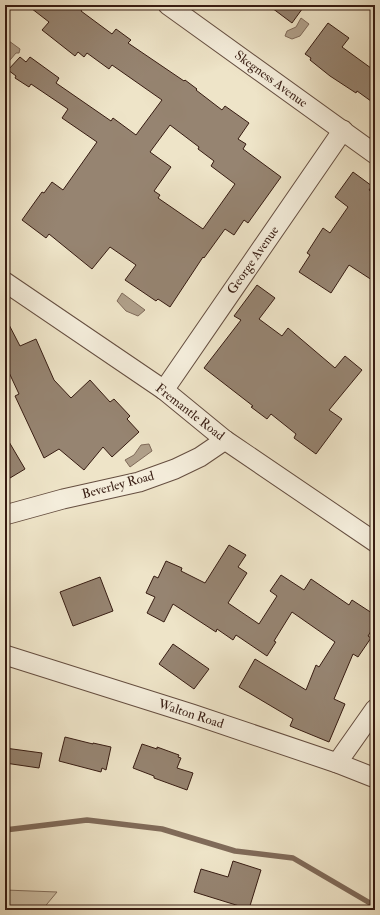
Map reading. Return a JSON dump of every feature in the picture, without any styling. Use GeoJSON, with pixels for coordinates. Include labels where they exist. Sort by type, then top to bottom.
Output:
{"type":"FeatureCollection","features":[{"type":"Feature","properties":{"kind":"street","name":"Skegness Avenue"},"geometry":{"type":"LineString","coordinates":[[168,5],[375,154]]}},
{"type":"Feature","properties":{"kind":"street","name":"George Avenue"},"geometry":{"type":"LineString","coordinates":[[164,390],[343,130]]}},
{"type":"Feature","properties":{"kind":"street","name":"Fremantle Road"},"geometry":{"type":"LineString","coordinates":[[5,282],[164,390],[225,440],[375,542]]}},
{"type":"Feature","properties":{"kind":"street","name":"Beverley Road"},"geometry":{"type":"LineString","coordinates":[[5,515],[63,499],[139,482],[175,469],[200,457],[225,440]]}},
{"type":"Feature","properties":{"kind":"street","name":"Walton Road"},"geometry":{"type":"LineString","coordinates":[[5,655],[192,714],[337,763],[375,778]]}},
{"type":"Feature","properties":{"kind":"street"},"geometry":{"type":"LineString","coordinates":[[337,763],[375,708]]}},
{"type":"Feature","properties":{"kind":"shaded area"},"geometry":{"type":"Polygon","coordinates":[[[301,18],[309,24],[300,36],[292,39],[285,36],[287,31],[296,27],[301,18]]]}},
{"type":"Feature","properties":{"kind":"shaded area"},"geometry":{"type":"Polygon","coordinates":[[[9,41],[20,49],[19,53],[16,53],[5,66],[5,47],[9,41]]]}},
{"type":"Feature","properties":{"kind":"shaded area"},"geometry":{"type":"Polygon","coordinates":[[[122,293],[145,310],[138,316],[126,311],[117,301],[122,293]]]}},
{"type":"Feature","properties":{"kind":"shaded area"},"geometry":{"type":"Polygon","coordinates":[[[149,444],[152,451],[130,467],[125,460],[134,455],[141,445],[149,444]]]}},
{"type":"Feature","properties":{"kind":"shaded area"},"geometry":{"type":"Polygon","coordinates":[[[5,890],[57,892],[42,910],[5,910],[5,890]]]}},
{"type":"Feature","properties":{"kind":"building"},"geometry":{"type":"Polygon","coordinates":[[[27,5],[85,5],[81,11],[112,34],[116,29],[131,40],[128,43],[184,81],[185,80],[222,110],[225,106],[249,123],[238,139],[246,144],[243,149],[281,177],[248,223],[244,220],[234,235],[225,229],[204,258],[203,257],[170,307],[158,299],[156,301],[125,280],[136,265],[110,247],[92,269],[49,234],[46,238],[22,220],[42,192],[44,193],[52,182],[63,190],[97,142],[62,118],[68,109],[31,84],[29,87],[15,78],[16,76],[8,70],[20,57],[26,62],[30,57],[59,78],[56,83],[111,121],[113,118],[136,135],[162,100],[112,65],[109,69],[87,53],[84,57],[78,52],[75,56],[42,30],[49,22],[27,5]],[[170,125],[150,152],[171,167],[154,191],[160,195],[158,198],[203,229],[235,184],[211,166],[214,161],[198,149],[199,147],[170,125]]]}},
{"type":"Feature","properties":{"kind":"building"},"geometry":{"type":"Polygon","coordinates":[[[268,5],[305,5],[292,23],[268,5]]]}},
{"type":"Feature","properties":{"kind":"building"},"geometry":{"type":"Polygon","coordinates":[[[328,23],[349,38],[342,47],[375,71],[375,104],[357,91],[356,93],[330,76],[310,60],[311,58],[305,54],[328,23]]]}},
{"type":"Feature","properties":{"kind":"building"},"geometry":{"type":"Polygon","coordinates":[[[353,172],[372,186],[369,190],[375,194],[375,282],[349,265],[331,293],[299,272],[310,255],[307,253],[323,228],[330,233],[348,207],[335,197],[353,172]]]}},
{"type":"Feature","properties":{"kind":"building"},"geometry":{"type":"Polygon","coordinates":[[[257,285],[275,298],[259,319],[282,336],[288,328],[335,368],[345,356],[362,370],[329,410],[342,419],[316,454],[294,438],[296,434],[271,414],[267,419],[251,407],[253,406],[204,368],[241,320],[234,316],[257,285]]]}},
{"type":"Feature","properties":{"kind":"building"},"geometry":{"type":"Polygon","coordinates":[[[5,317],[20,346],[36,339],[54,380],[71,398],[90,380],[110,402],[114,399],[130,416],[127,419],[139,432],[112,457],[103,447],[84,470],[59,449],[44,458],[15,396],[19,394],[5,364],[5,317]]]}},
{"type":"Feature","properties":{"kind":"building"},"geometry":{"type":"Polygon","coordinates":[[[5,435],[25,469],[5,481],[5,435]]]}},
{"type":"Feature","properties":{"kind":"building"},"geometry":{"type":"Polygon","coordinates":[[[229,545],[246,555],[238,567],[247,573],[228,603],[259,624],[277,596],[270,591],[281,575],[304,590],[311,579],[349,605],[352,600],[375,615],[375,625],[368,636],[371,638],[358,657],[353,654],[334,699],[345,704],[329,742],[290,726],[293,719],[239,687],[255,659],[306,690],[316,665],[319,667],[335,642],[292,612],[274,641],[276,642],[267,656],[236,635],[233,640],[217,629],[216,632],[173,604],[164,622],[147,613],[155,597],[146,593],[154,576],[158,578],[166,561],[182,568],[181,571],[205,583],[229,545]]]}},
{"type":"Feature","properties":{"kind":"building"},"geometry":{"type":"Polygon","coordinates":[[[100,577],[113,611],[73,626],[60,592],[100,577]]]}},
{"type":"Feature","properties":{"kind":"building"},"geometry":{"type":"Polygon","coordinates":[[[173,644],[209,669],[194,689],[159,664],[173,644]]]}},
{"type":"Feature","properties":{"kind":"building"},"geometry":{"type":"Polygon","coordinates":[[[65,737],[111,747],[106,770],[102,768],[101,772],[59,761],[65,737]]]}},
{"type":"Feature","properties":{"kind":"building"},"geometry":{"type":"Polygon","coordinates":[[[142,744],[157,749],[157,747],[179,755],[178,757],[181,758],[177,768],[193,773],[187,790],[154,778],[154,776],[133,768],[142,744]]]}},
{"type":"Feature","properties":{"kind":"building"},"geometry":{"type":"Polygon","coordinates":[[[5,748],[42,753],[39,768],[5,763],[5,748]]]}},
{"type":"Feature","properties":{"kind":"building"},"geometry":{"type":"Polygon","coordinates":[[[233,861],[261,870],[249,909],[194,892],[201,869],[228,877],[233,861]]]}},
{"type":"Feature","properties":{"kind":"waterway"},"geometry":{"type":"LineString","coordinates":[[5,830],[87,820],[162,829],[235,851],[293,858],[375,906]]}}]}
